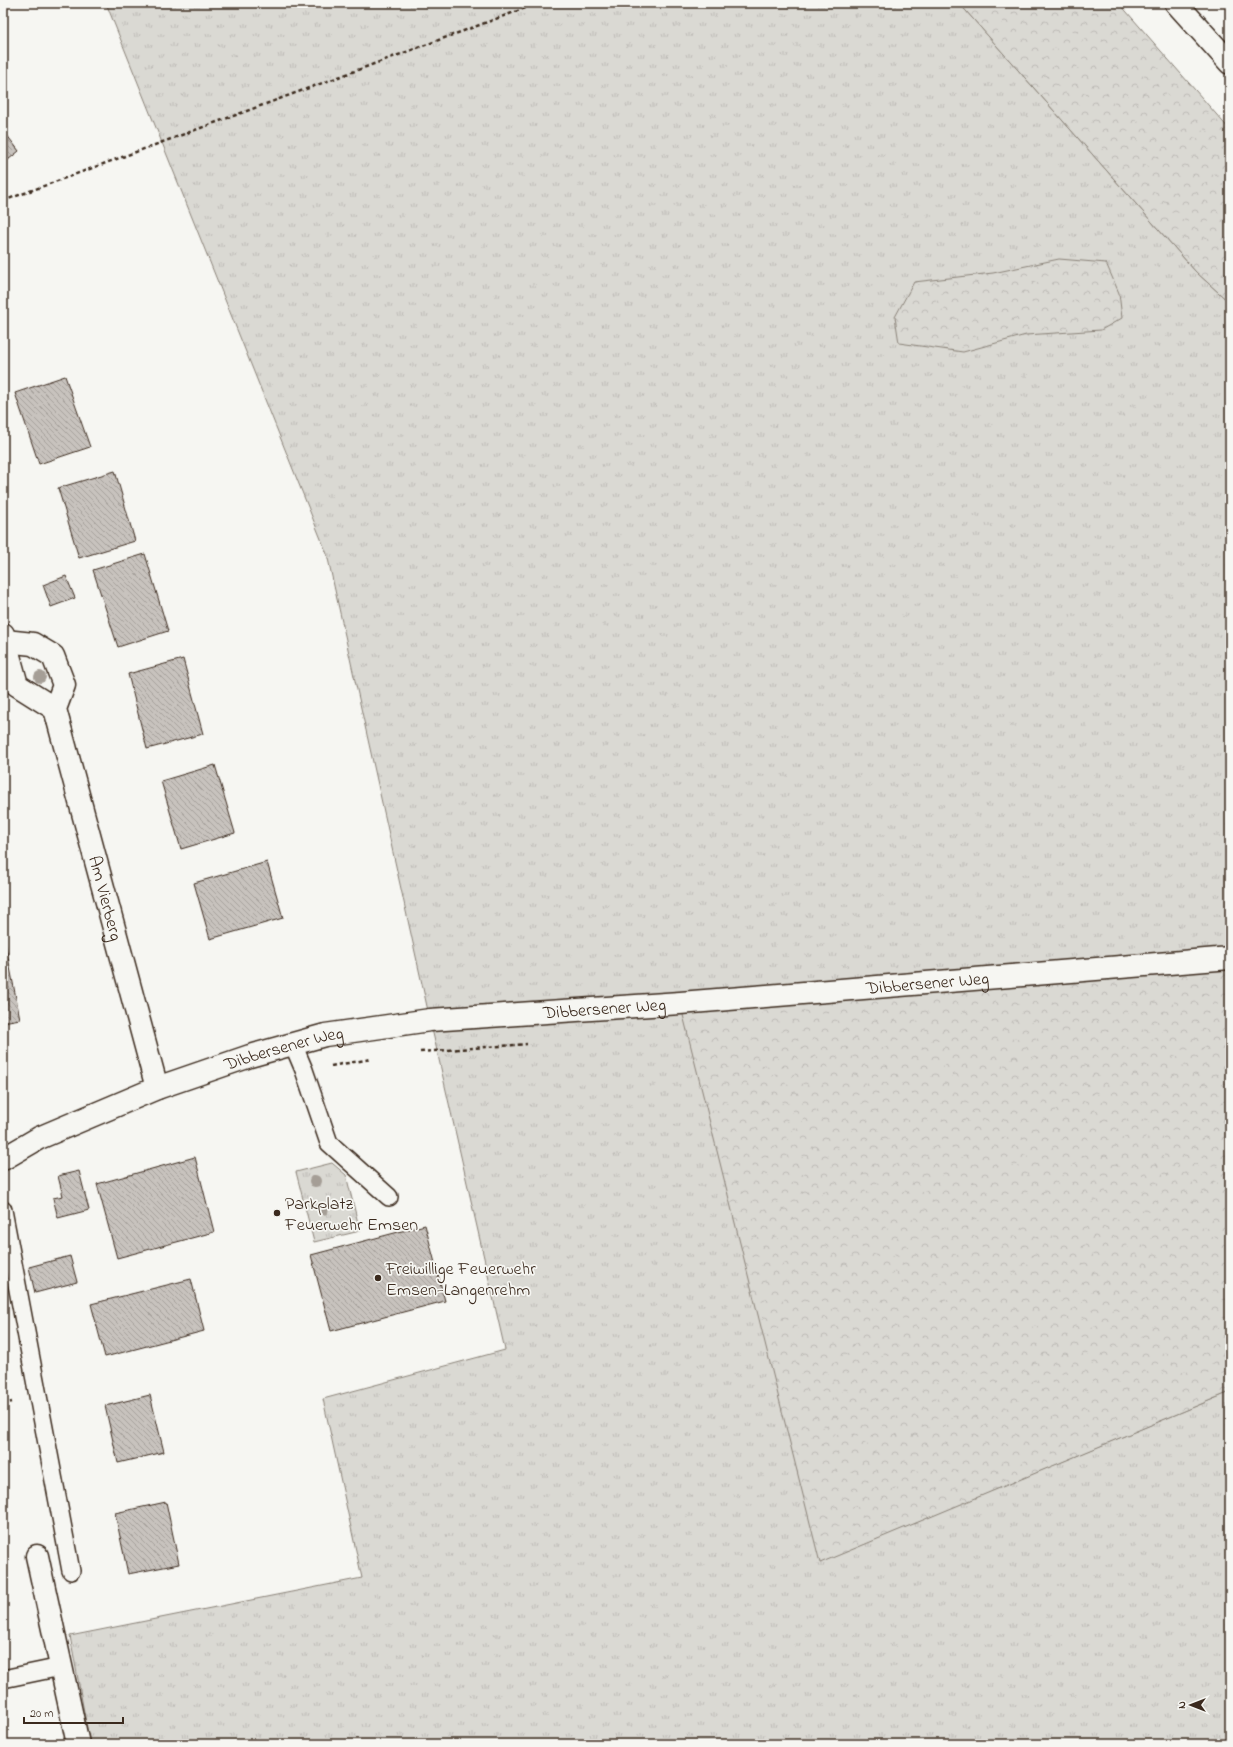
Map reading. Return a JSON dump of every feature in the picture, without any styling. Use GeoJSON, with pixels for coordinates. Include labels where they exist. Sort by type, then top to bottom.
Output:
{"type":"FeatureCollection","features":[{"type":"Feature","properties":{"kind":"main road"},"geometry":{"type":"LineString","coordinates":[[1176,3],[1230,63]]}},
{"type":"Feature","properties":{"kind":"main road"},"geometry":{"type":"LineString","coordinates":[[4,637],[33,644],[53,656],[64,685],[55,709],[17,685],[4,637]]}},
{"type":"Feature","properties":{"kind":"main road","name":"Am Vierberg"},"geometry":{"type":"LineString","coordinates":[[55,709],[157,1088]]}},
{"type":"Feature","properties":{"kind":"main road","name":"Dibbersener Weg"},"geometry":{"type":"LineString","coordinates":[[3,1159],[39,1138],[157,1088],[250,1056],[325,1035],[430,1020],[688,1002],[1230,958]]}},
{"type":"Feature","properties":{"kind":"main road"},"geometry":{"type":"LineString","coordinates":[[37,1556],[78,1744]]}},
{"type":"Feature","properties":{"kind":"lane"},"geometry":{"type":"LineString","coordinates":[[293,1044],[304,1070],[329,1142],[389,1197]]}},
{"type":"Feature","properties":{"kind":"lane"},"geometry":{"type":"LineString","coordinates":[[3,1210],[71,1571]]}},
{"type":"Feature","properties":{"kind":"lane"},"geometry":{"type":"LineString","coordinates":[[3,1679],[61,1667]]}},
{"type":"Feature","properties":{"kind":"path"},"geometry":{"type":"LineString","coordinates":[[3,201],[539,3]]}},
{"type":"Feature","properties":{"kind":"path"},"geometry":{"type":"LineString","coordinates":[[414,1053],[530,1044]]}},
{"type":"Feature","properties":{"kind":"path"},"geometry":{"type":"LineString","coordinates":[[304,1070],[375,1059]]}},
{"type":"Feature","properties":{"kind":"green space"},"geometry":{"type":"Polygon","coordinates":[[[106,3],[959,3],[1196,272],[1230,303],[1230,958],[820,1562],[1230,1392],[1230,1744],[90,1744],[70,1636],[362,1578],[323,1399],[505,1350],[327,554],[106,3]]]}},
{"type":"Feature","properties":{"kind":"green space"},"geometry":{"type":"Polygon","coordinates":[[[959,3],[1119,3],[1230,130],[1230,303],[1196,272],[959,3]]]}},
{"type":"Feature","properties":{"kind":"green space"},"geometry":{"type":"Polygon","coordinates":[[[1059,259],[1106,263],[1119,293],[1122,318],[1101,330],[1026,335],[963,352],[899,343],[895,317],[914,282],[993,273],[1059,259]]]}},
{"type":"Feature","properties":{"kind":"green space"},"geometry":{"type":"Polygon","coordinates":[[[1230,958],[1230,1392],[820,1563],[680,1003],[1230,958]]]}},
{"type":"Feature","properties":{"kind":"green space"},"geometry":{"type":"Polygon","coordinates":[[[332,1163],[346,1175],[360,1231],[314,1242],[296,1172],[332,1163]]]}},
{"type":"Feature","properties":{"kind":"building"},"geometry":{"type":"Polygon","coordinates":[[[3,130],[19,151],[3,164],[3,130]]]}},
{"type":"Feature","properties":{"kind":"building"},"geometry":{"type":"Polygon","coordinates":[[[65,376],[90,447],[39,464],[15,393],[65,376]]]}},
{"type":"Feature","properties":{"kind":"building"},"geometry":{"type":"Polygon","coordinates":[[[115,471],[135,541],[79,558],[58,488],[115,471]]]}},
{"type":"Feature","properties":{"kind":"building"},"geometry":{"type":"Polygon","coordinates":[[[145,554],[168,631],[118,647],[93,570],[145,554]]]}},
{"type":"Feature","properties":{"kind":"building"},"geometry":{"type":"Polygon","coordinates":[[[66,576],[75,598],[51,607],[43,585],[66,576]]]}},
{"type":"Feature","properties":{"kind":"building"},"geometry":{"type":"Polygon","coordinates":[[[183,659],[203,734],[147,749],[128,674],[183,659]]]}},
{"type":"Feature","properties":{"kind":"building"},"geometry":{"type":"Polygon","coordinates":[[[215,765],[235,833],[181,849],[161,781],[215,765]]]}},
{"type":"Feature","properties":{"kind":"building"},"geometry":{"type":"Polygon","coordinates":[[[267,862],[283,918],[210,939],[194,883],[267,862]]]}},
{"type":"Feature","properties":{"kind":"building"},"geometry":{"type":"Polygon","coordinates":[[[3,931],[20,1019],[3,1022],[3,931]]]}},
{"type":"Feature","properties":{"kind":"building"},"geometry":{"type":"Polygon","coordinates":[[[195,1157],[214,1232],[117,1258],[97,1184],[195,1157]]]}},
{"type":"Feature","properties":{"kind":"building"},"geometry":{"type":"Polygon","coordinates":[[[79,1171],[89,1210],[58,1218],[53,1198],[63,1196],[58,1176],[79,1171]]]}},
{"type":"Feature","properties":{"kind":"building","name":"Freiwillige Feuerwehr Emsen-Langenrehm"},"geometry":{"type":"Polygon","coordinates":[[[425,1225],[445,1301],[331,1331],[311,1255],[425,1225]]]}},
{"type":"Feature","properties":{"kind":"building"},"geometry":{"type":"Polygon","coordinates":[[[70,1256],[77,1282],[35,1293],[29,1267],[70,1256]]]}},
{"type":"Feature","properties":{"kind":"building"},"geometry":{"type":"Polygon","coordinates":[[[191,1279],[204,1331],[105,1357],[91,1304],[191,1279]]]}},
{"type":"Feature","properties":{"kind":"building"},"geometry":{"type":"Polygon","coordinates":[[[150,1395],[164,1452],[118,1463],[105,1406],[150,1395]]]}},
{"type":"Feature","properties":{"kind":"building"},"geometry":{"type":"Polygon","coordinates":[[[166,1502],[179,1564],[128,1574],[115,1513],[166,1502]]]}},
{"type":"Feature","properties":{"kind":"place","name":"Parkplatz Feuerwehr Emsen"},"geometry":{"type":"Point","coordinates":[277,1213]}},
{"type":"Feature","properties":{"kind":"place","name":"Freiwillige Feuerwehr Emsen-Langenrehm"},"geometry":{"type":"Point","coordinates":[378,1278]}}]}
